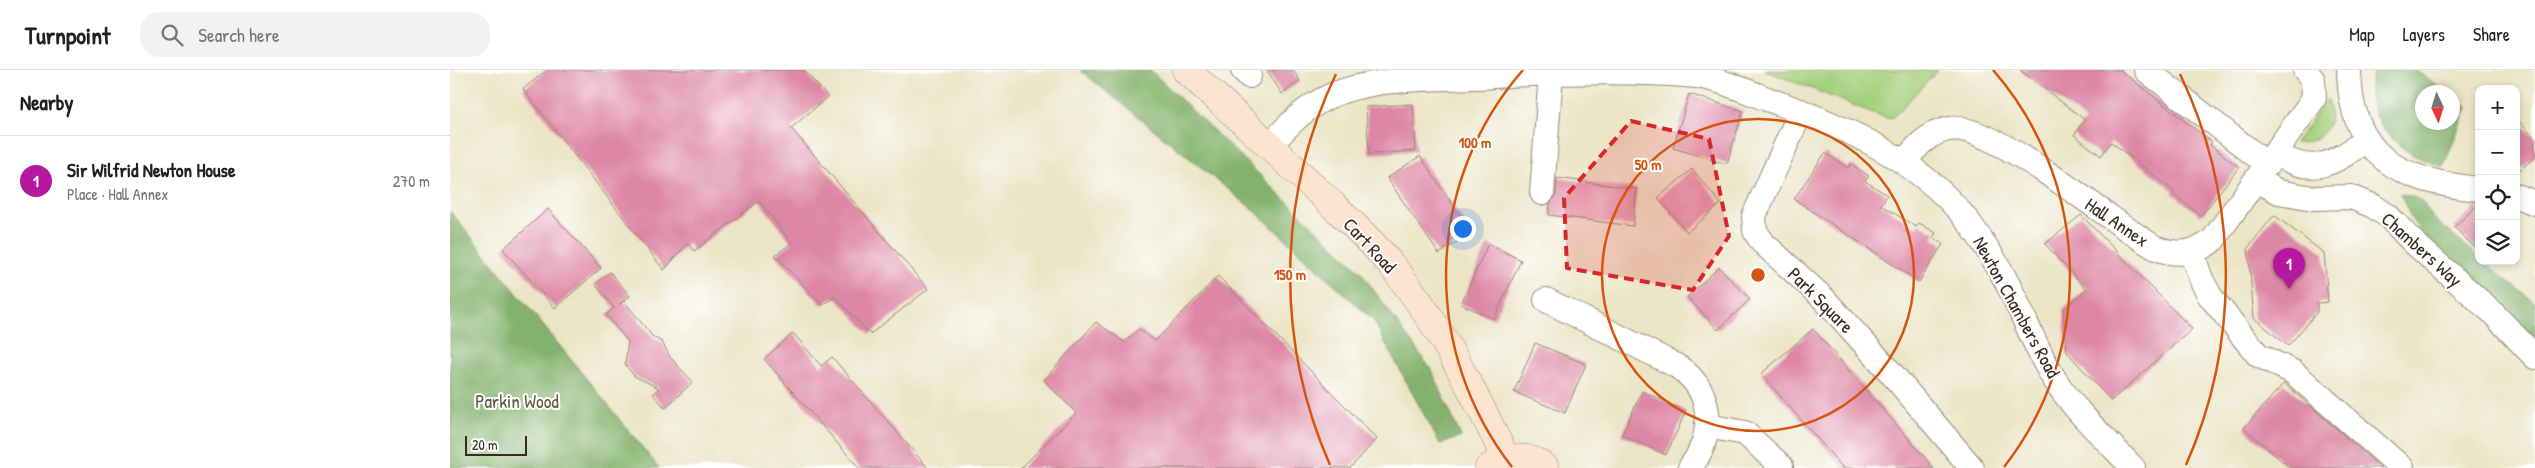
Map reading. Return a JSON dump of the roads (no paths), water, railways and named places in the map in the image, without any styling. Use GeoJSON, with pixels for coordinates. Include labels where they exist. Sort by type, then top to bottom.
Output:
{"type":"FeatureCollection","features":[{"type":"Feature","properties":{"kind":"street","name":"Cart Road"},"geometry":{"type":"LineString","coordinates":[[1186,70],[1361,232],[1392,266],[1438,335],[1484,412],[1497,463]]}},
{"type":"Feature","properties":{"kind":"street"},"geometry":{"type":"LineString","coordinates":[[2146,70],[2267,166],[2320,166],[2339,159],[2366,140]]}},
{"type":"Feature","properties":{"kind":"street"},"geometry":{"type":"LineString","coordinates":[[2305,70],[2313,80],[2314,98],[2213,240],[2202,249],[2191,252],[2210,296],[2258,355],[2293,372],[2402,468]]}},
{"type":"Feature","properties":{"kind":"street"},"geometry":{"type":"LineString","coordinates":[[2350,70],[2351,100],[2356,120],[2374,151],[2402,172],[2454,186],[2475,189]]}},
{"type":"Feature","properties":{"kind":"street","name":"Newton Chambers Road"},"geometry":{"type":"LineString","coordinates":[[1270,146],[1300,114],[1316,103],[1338,93],[1384,82],[1482,74],[1648,71],[1696,73],[1801,111],[1884,148],[1904,162],[1943,195],[1977,233],[2014,296],[2044,361],[2056,380],[2092,427],[2132,468]]}},
{"type":"Feature","properties":{"kind":"street"},"geometry":{"type":"LineString","coordinates":[[1542,193],[1551,73]]}},
{"type":"Feature","properties":{"kind":"street","name":"Park Square"},"geometry":{"type":"LineString","coordinates":[[1801,111],[1755,213],[1753,222],[1755,231],[1763,243],[1824,299],[1892,374],[1972,468]]}},
{"type":"Feature","properties":{"kind":"street","name":"Hall Annex"},"geometry":{"type":"LineString","coordinates":[[1904,162],[1916,147],[1936,133],[1950,129],[1968,130],[1995,141],[2050,175],[2156,248],[2172,252],[2191,252]]}},
{"type":"Feature","properties":{"kind":"street","name":"Chambers Way"},"geometry":{"type":"LineString","coordinates":[[2267,166],[2279,192],[2313,198],[2351,197],[2373,206],[2388,216],[2412,241],[2492,312],[2535,356]]}},
{"type":"Feature","properties":{"kind":"street"},"geometry":{"type":"LineString","coordinates":[[2520,197],[2535,203]]}},
{"type":"Feature","properties":{"kind":"street"},"geometry":{"type":"LineString","coordinates":[[1546,300],[1682,369],[1699,386],[1706,405],[1707,426],[1702,448],[1690,468]]}},
{"type":"Feature","properties":{"kind":"street"},"geometry":{"type":"LineString","coordinates":[[1707,426],[1745,433],[1781,466]]}},
{"type":"Feature","properties":{"kind":"street"},"geometry":{"type":"LineString","coordinates":[[1497,463],[1524,458],[1545,468]]}},
{"type":"Feature","properties":{"kind":"place","name":"Sir Wilfrid Newton House"},"geometry":{"type":"Point","coordinates":[2289,289]}},
{"type":"Feature","properties":{"kind":"park label","name":"Parkin Wood"},"geometry":{"type":"Point","coordinates":[517,401]}}]}
